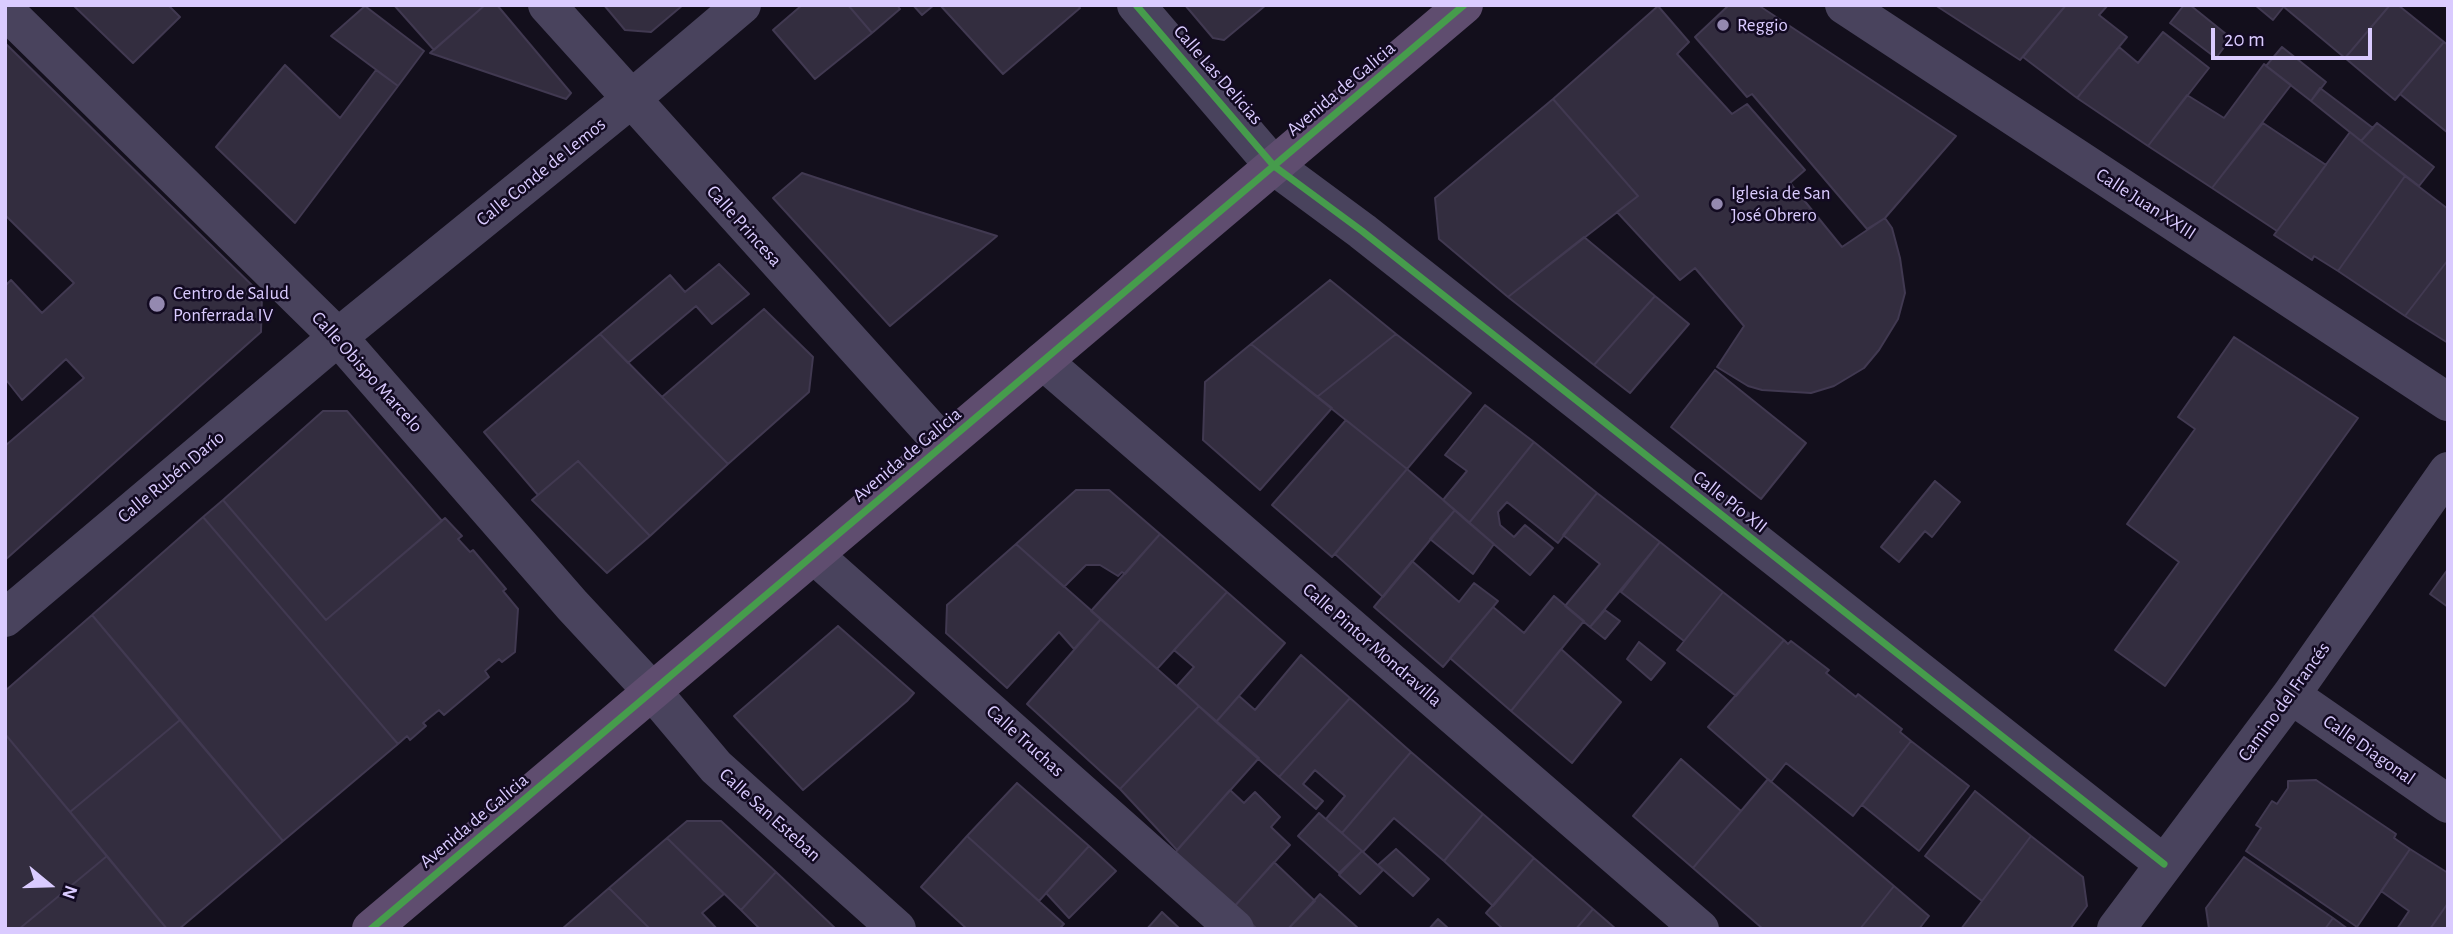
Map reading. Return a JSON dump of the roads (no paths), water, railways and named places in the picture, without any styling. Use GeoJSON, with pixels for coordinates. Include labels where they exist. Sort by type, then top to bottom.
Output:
{"type":"FeatureCollection","features":[{"type":"Feature","properties":{"kind":"main road","name":"Avenida de Galicia"},"geometry":{"type":"LineString","coordinates":[[371,929],[1464,5]]}},
{"type":"Feature","properties":{"kind":"street","name":"Calle Princesa"},"geometry":{"type":"LineString","coordinates":[[547,5],[943,444]]}},
{"type":"Feature","properties":{"kind":"street","name":"Calle Conde de Lemos"},"geometry":{"type":"LineString","coordinates":[[338,337],[630,100],[742,5]]}},
{"type":"Feature","properties":{"kind":"street","name":"Calle Las Delicias"},"geometry":{"type":"LineString","coordinates":[[1136,5],[1274,166]]}},
{"type":"Feature","properties":{"kind":"street","name":"Calle Juan XXIII"},"geometry":{"type":"LineString","coordinates":[[1844,5],[2448,402]]}},
{"type":"Feature","properties":{"kind":"street","name":"Calle Obispo Marcelo"},"geometry":{"type":"LineString","coordinates":[[5,10],[338,337],[572,605],[652,691]]}},
{"type":"Feature","properties":{"kind":"street","name":"Calle Pío XII"},"geometry":{"type":"LineString","coordinates":[[1274,166],[1362,231],[2164,864]]}},
{"type":"Feature","properties":{"kind":"street","name":"Calle Rubén Darío"},"geometry":{"type":"LineString","coordinates":[[5,618],[338,337]]}},
{"type":"Feature","properties":{"kind":"street","name":"Calle Pintor Mondravilla"},"geometry":{"type":"LineString","coordinates":[[1043,361],[1700,929]]}},
{"type":"Feature","properties":{"kind":"street","name":"Camino del Francés"},"geometry":{"type":"LineString","coordinates":[[2116,929],[2291,695],[2448,471]]}},
{"type":"Feature","properties":{"kind":"street","name":"Calle Truchas"},"geometry":{"type":"LineString","coordinates":[[814,555],[1235,929]]}},
{"type":"Feature","properties":{"kind":"street","name":"Calle San Esteban"},"geometry":{"type":"LineString","coordinates":[[652,691],[716,766],[897,929]]}},
{"type":"Feature","properties":{"kind":"street","name":"Calle Diagonal"},"geometry":{"type":"LineString","coordinates":[[2291,695],[2448,804]]}},
{"type":"Feature","properties":{"kind":"place","name":"Reggio"},"geometry":{"type":"Point","coordinates":[1723,25]}},
{"type":"Feature","properties":{"kind":"place","name":"Iglesia de San José Obrero"},"geometry":{"type":"Point","coordinates":[1717,204]}},
{"type":"Feature","properties":{"kind":"place","name":"Centro de Salud Ponferrada IV"},"geometry":{"type":"Point","coordinates":[157,304]}}]}
